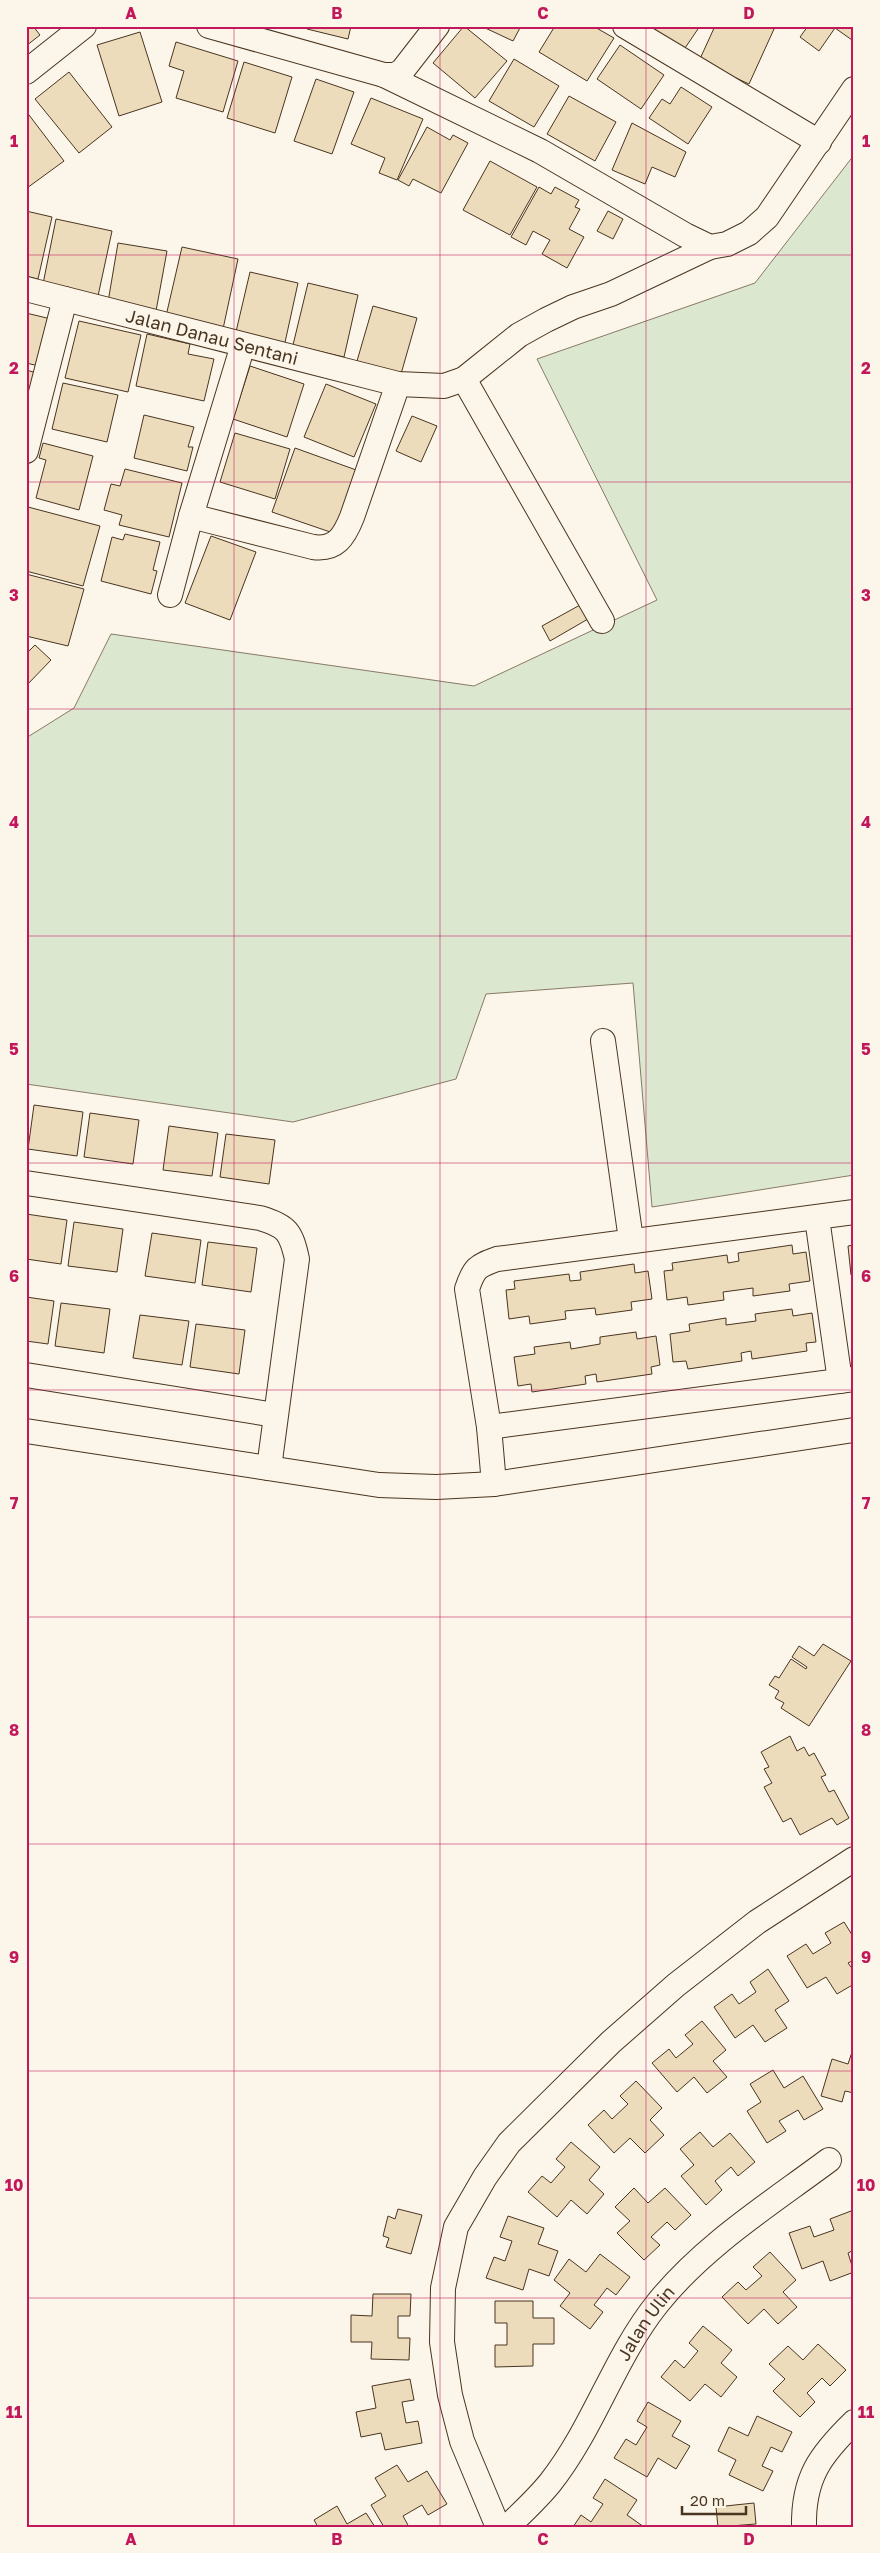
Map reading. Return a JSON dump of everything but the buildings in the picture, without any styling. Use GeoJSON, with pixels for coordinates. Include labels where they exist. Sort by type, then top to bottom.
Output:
{"type":"FeatureCollection","features":[{"type":"Feature","properties":{"kind":"street"},"geometry":{"type":"LineString","coordinates":[[26,72],[84,26]]}},
{"type":"Feature","properties":{"kind":"street"},"geometry":{"type":"LineString","coordinates":[[209,26],[384,75],[540,151],[685,235],[710,247]]}},
{"type":"Feature","properties":{"kind":"street"},"geometry":{"type":"LineString","coordinates":[[384,75],[395,75],[402,70],[438,26]]}},
{"type":"Feature","properties":{"kind":"street"},"geometry":{"type":"LineString","coordinates":[[625,26],[818,142]]}},
{"type":"Feature","properties":{"kind":"street"},"geometry":{"type":"LineString","coordinates":[[602,621],[464,379],[501,348],[532,328],[573,307],[611,294],[710,247],[727,244],[748,233],[767,217],[854,89]]}},
{"type":"Feature","properties":{"kind":"street","name":"Jalan Danau Sentani"},"geometry":{"type":"LineString","coordinates":[[26,290],[398,384],[444,386],[464,379]]}},
{"type":"Feature","properties":{"kind":"street"},"geometry":{"type":"LineString","coordinates":[[26,451],[65,299]]}},
{"type":"Feature","properties":{"kind":"street"},"geometry":{"type":"LineString","coordinates":[[170,595],[191,516],[243,345]]}},
{"type":"Feature","properties":{"kind":"street"},"geometry":{"type":"LineString","coordinates":[[191,516],[313,547],[324,549],[336,544],[345,534],[352,518],[398,384]]}},
{"type":"Feature","properties":{"kind":"street"},"geometry":{"type":"LineString","coordinates":[[603,1041],[631,1240]]}},
{"type":"Feature","properties":{"kind":"street"},"geometry":{"type":"LineString","coordinates":[[26,1183],[260,1218],[277,1223],[288,1231],[297,1259],[269,1468]]}},
{"type":"Feature","properties":{"kind":"street"},"geometry":{"type":"LineString","coordinates":[[494,1484],[489,1427],[467,1289],[472,1273],[480,1265],[497,1259],[631,1240],[854,1212]]}},
{"type":"Feature","properties":{"kind":"street"},"geometry":{"type":"LineString","coordinates":[[489,1427],[847,1380],[817,1218]]}},
{"type":"Feature","properties":{"kind":"street"},"geometry":{"type":"LineString","coordinates":[[26,1375],[275,1415]]}},
{"type":"Feature","properties":{"kind":"street"},"geometry":{"type":"LineString","coordinates":[[26,1431],[379,1485],[436,1487],[494,1484],[854,1430]]}},
{"type":"Feature","properties":{"kind":"street"},"geometry":{"type":"LineString","coordinates":[[498,2527],[462,2441],[450,2395],[442,2342],[443,2288],[456,2227],[485,2177],[509,2143],[611,2042],[676,1986],[757,1922],[854,1860]]}},
{"type":"Feature","properties":{"kind":"street","name":"Jalan Ulin"},"geometry":{"type":"LineString","coordinates":[[507,2527],[551,2482],[636,2335],[674,2285],[704,2255],[829,2160]]}},
{"type":"Feature","properties":{"kind":"street"},"geometry":{"type":"LineString","coordinates":[[804,2527],[803,2504],[812,2472],[831,2445],[854,2422]]}},
{"type":"Feature","properties":{"kind":"green space"},"geometry":{"type":"Polygon","coordinates":[[[854,155],[854,1175],[652,1207],[633,983],[486,994],[456,1079],[293,1122],[26,1084],[26,738],[74,708],[111,634],[474,686],[657,600],[537,359],[755,283],[854,155]]]}}]}
